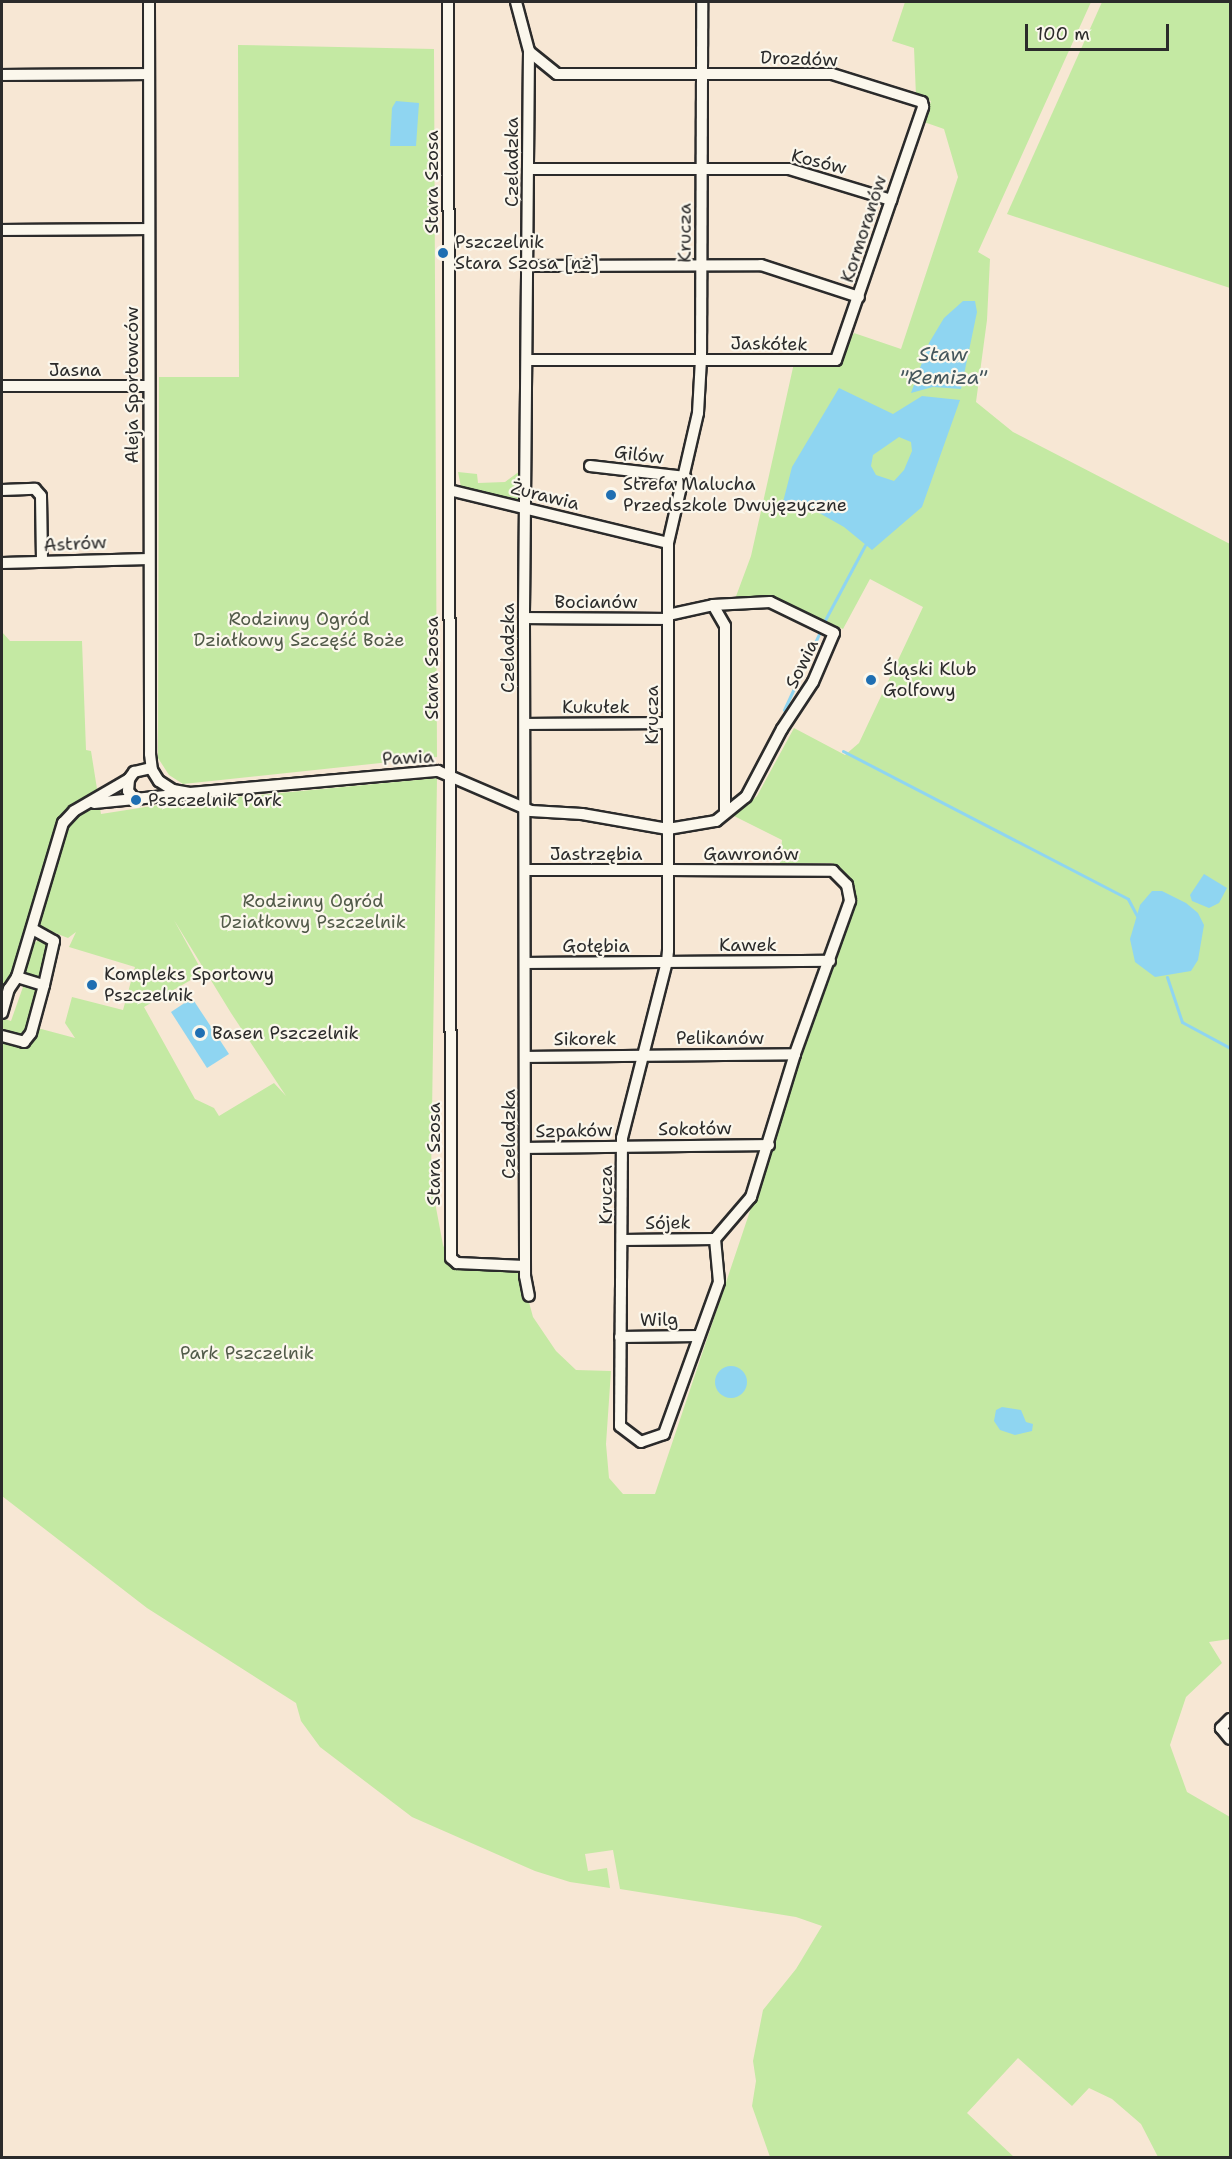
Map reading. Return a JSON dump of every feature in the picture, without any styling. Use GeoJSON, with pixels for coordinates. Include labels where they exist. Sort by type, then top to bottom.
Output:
{"type":"FeatureCollection","features":[{"type":"Feature","properties":{"kind":"street","name":"Aleja Sportowców"},"geometry":{"type":"LineString","coordinates":[[149,2],[149,559],[153,772]]}},
{"type":"Feature","properties":{"kind":"street","name":"Stara Szosa"},"geometry":{"type":"LineString","coordinates":[[448,2],[451,1258],[457,1263],[525,1266]]}},
{"type":"Feature","properties":{"kind":"street","name":"Czeladzka"},"geometry":{"type":"LineString","coordinates":[[516,2],[529,51],[524,618],[525,1266],[529,1296]]}},
{"type":"Feature","properties":{"kind":"street","name":"Krucza"},"geometry":{"type":"LineString","coordinates":[[699,1336],[664,1434],[640,1442],[620,1426],[622,1147],[624,1123],[667,962],[668,543],[698,413],[702,265],[702,2]]}},
{"type":"Feature","properties":{"kind":"street","name":"Drozdów"},"geometry":{"type":"LineString","coordinates":[[529,51],[557,74],[831,74],[922,102],[923,107]]}},
{"type":"Feature","properties":{"kind":"street"},"geometry":{"type":"LineString","coordinates":[[2,75],[149,74]]}},
{"type":"Feature","properties":{"kind":"street","name":"Kormoranów"},"geometry":{"type":"LineString","coordinates":[[836,360],[923,107]]}},
{"type":"Feature","properties":{"kind":"street","name":"Kosów"},"geometry":{"type":"LineString","coordinates":[[528,169],[799,170],[891,200]]}},
{"type":"Feature","properties":{"kind":"street"},"geometry":{"type":"LineString","coordinates":[[2,230],[149,229]]}},
{"type":"Feature","properties":{"kind":"street"},"geometry":{"type":"LineString","coordinates":[[528,266],[761,265],[859,297]]}},
{"type":"Feature","properties":{"kind":"street","name":"Jaskółek"},"geometry":{"type":"LineString","coordinates":[[528,360],[836,360]]}},
{"type":"Feature","properties":{"kind":"street","name":"Jasna"},"geometry":{"type":"LineString","coordinates":[[2,386],[149,386]]}},
{"type":"Feature","properties":{"kind":"street","name":"Gilów"},"geometry":{"type":"LineString","coordinates":[[590,465],[685,477]]}},
{"type":"Feature","properties":{"kind":"street"},"geometry":{"type":"LineString","coordinates":[[2,490],[35,489],[42,496],[42,560]]}},
{"type":"Feature","properties":{"kind":"street","name":"Żurawia"},"geometry":{"type":"LineString","coordinates":[[449,490],[668,543]]}},
{"type":"Feature","properties":{"kind":"street","name":"Astrów"},"geometry":{"type":"LineString","coordinates":[[2,563],[42,560],[149,559]]}},
{"type":"Feature","properties":{"kind":"street","name":"Sowia"},"geometry":{"type":"LineString","coordinates":[[668,617],[713,606],[770,603],[834,633],[813,682],[782,729],[746,797],[725,811],[716,821],[668,829]]}},
{"type":"Feature","properties":{"kind":"street"},"geometry":{"type":"LineString","coordinates":[[713,606],[724,626],[725,811]]}},
{"type":"Feature","properties":{"kind":"street","name":"Bocianów"},"geometry":{"type":"LineString","coordinates":[[524,618],[668,617]]}},
{"type":"Feature","properties":{"kind":"street","name":"Kukułek"},"geometry":{"type":"LineString","coordinates":[[525,724],[668,723]]}},
{"type":"Feature","properties":{"kind":"street","name":"Pawia"},"geometry":{"type":"LineString","coordinates":[[153,772],[171,789],[190,793],[432,771],[449,774],[525,809],[582,814],[668,829]]}},
{"type":"Feature","properties":{"kind":"street"},"geometry":{"type":"LineString","coordinates":[[2,1013],[9,990],[17,977],[63,823],[74,811],[94,803],[129,779],[134,772],[153,772],[154,792],[148,800]]}},
{"type":"Feature","properties":{"kind":"street"},"geometry":{"type":"LineString","coordinates":[[129,779],[128,791],[136,800]]}},
{"type":"Feature","properties":{"kind":"street"},"geometry":{"type":"LineString","coordinates":[[94,803],[148,800],[190,793]]}},
{"type":"Feature","properties":{"kind":"street","name":"Jastrzębia"},"geometry":{"type":"LineString","coordinates":[[525,870],[668,870]]}},
{"type":"Feature","properties":{"kind":"street","name":"Gawronów"},"geometry":{"type":"LineString","coordinates":[[668,870],[833,871],[847,885],[850,901],[830,961]]}},
{"type":"Feature","properties":{"kind":"street"},"geometry":{"type":"LineString","coordinates":[[2,1036],[24,1042],[31,1033],[54,941],[32,929]]}},
{"type":"Feature","properties":{"kind":"street"},"geometry":{"type":"LineString","coordinates":[[699,1336],[719,1282],[715,1239],[751,1197],[769,1145],[795,1054],[830,961]]}},
{"type":"Feature","properties":{"kind":"street","name":"Kawek"},"geometry":{"type":"LineString","coordinates":[[667,962],[830,961]]}},
{"type":"Feature","properties":{"kind":"street","name":"Gołębia"},"geometry":{"type":"LineString","coordinates":[[526,963],[667,962]]}},
{"type":"Feature","properties":{"kind":"street"},"geometry":{"type":"LineString","coordinates":[[17,977],[44,985]]}},
{"type":"Feature","properties":{"kind":"street","name":"Pelikanów"},"geometry":{"type":"LineString","coordinates":[[644,1054],[795,1054]]}},
{"type":"Feature","properties":{"kind":"street","name":"Sikorek"},"geometry":{"type":"LineString","coordinates":[[526,1057],[644,1054]]}},
{"type":"Feature","properties":{"kind":"street","name":"Sokołów"},"geometry":{"type":"LineString","coordinates":[[622,1147],[769,1145]]}},
{"type":"Feature","properties":{"kind":"street","name":"Szpaków"},"geometry":{"type":"LineString","coordinates":[[526,1148],[622,1147]]}},
{"type":"Feature","properties":{"kind":"street","name":"Sójek"},"geometry":{"type":"LineString","coordinates":[[622,1240],[715,1239]]}},
{"type":"Feature","properties":{"kind":"street","name":"Wilg"},"geometry":{"type":"LineString","coordinates":[[620,1338],[699,1336]]}},
{"type":"Feature","properties":{"kind":"street"},"geometry":{"type":"LineString","coordinates":[[1230,1719],[1221,1728],[1230,1739]]}},
{"type":"Feature","properties":{"kind":"green space"},"geometry":{"type":"Polygon","coordinates":[[[905,2],[1091,2],[978,252],[990,259],[987,320],[976,402],[1013,432],[1230,544],[1230,1639],[1209,1642],[1222,1663],[1186,1697],[1170,1745],[1187,1792],[1230,1817],[1230,2157],[1158,2157],[1141,2124],[1112,2099],[1089,2088],[1072,2106],[1018,2058],[967,2113],[1014,2157],[770,2157],[752,2106],[756,2081],[753,2061],[763,2010],[796,1969],[822,1926],[796,1917],[620,1889],[613,1850],[585,1854],[588,1871],[607,1868],[610,1888],[570,1882],[535,1871],[412,1817],[320,1747],[301,1721],[296,1703],[147,1608],[2,1496],[2,1018],[11,1021],[24,984],[38,988],[30,1026],[75,1038],[65,1023],[72,997],[123,1010],[135,967],[69,947],[76,932],[68,938],[29,923],[2,1000],[2,632],[10,641],[82,641],[86,750],[91,751],[101,814],[165,804],[437,778],[431,1181],[443,1245],[452,1267],[520,1269],[533,1317],[556,1351],[576,1370],[611,1371],[606,1444],[609,1478],[623,1494],[655,1494],[854,901],[849,876],[832,863],[780,863],[782,840],[734,816],[757,796],[794,728],[845,755],[859,743],[923,607],[870,579],[843,629],[773,599],[735,599],[751,556],[794,363],[838,363],[854,333],[901,349],[958,177],[944,129],[924,122],[931,101],[916,96],[914,48],[892,41],[905,2]],[[174,920],[203,973],[144,1007],[195,1099],[214,1108],[219,1116],[274,1083],[286,1096],[231,1013],[174,920]]]}},
{"type":"Feature","properties":{"kind":"green space"},"geometry":{"type":"Polygon","coordinates":[[[1102,2],[1230,2],[1230,288],[1007,214],[1102,2]]]}},
{"type":"Feature","properties":{"kind":"green space","name":"Rodzinny Ogród Działkowy Szczęść Boże"},"geometry":{"type":"Polygon","coordinates":[[[238,45],[434,49],[437,757],[183,784],[169,775],[158,758],[159,377],[239,377],[238,45]]]}},
{"type":"Feature","properties":{"kind":"green space"},"geometry":{"type":"Polygon","coordinates":[[[520,471],[522,500],[518,503],[461,487],[458,472],[477,474],[478,483],[505,482],[520,471]]]}},
{"type":"Feature","properties":{"kind":"green space"},"geometry":{"type":"Polygon","coordinates":[[[40,939],[50,947],[41,980],[25,973],[33,944],[40,939]]]}},
{"type":"Feature","properties":{"kind":"water"},"geometry":{"type":"Polygon","coordinates":[[[396,101],[419,103],[416,146],[390,146],[392,108],[396,101]]]}},
{"type":"Feature","properties":{"kind":"water","name":"Staw \"Remiza\""},"geometry":{"type":"Polygon","coordinates":[[[963,301],[975,301],[977,312],[961,389],[933,387],[911,393],[929,343],[944,318],[963,301]]]}},
{"type":"Feature","properties":{"kind":"water","name":"Staw \"Remiza\""},"geometry":{"type":"Polygon","coordinates":[[[839,388],[893,414],[922,396],[960,400],[922,507],[872,550],[844,527],[814,510],[801,510],[783,502],[792,467],[839,388]],[[899,437],[873,455],[871,466],[876,475],[894,481],[904,470],[912,451],[911,442],[899,437]]]}},
{"type":"Feature","properties":{"kind":"water"},"geometry":{"type":"Polygon","coordinates":[[[1204,874],[1227,888],[1219,903],[1209,908],[1192,901],[1190,895],[1204,874]]]}},
{"type":"Feature","properties":{"kind":"water"},"geometry":{"type":"Polygon","coordinates":[[[1152,891],[1162,891],[1186,903],[1198,913],[1204,925],[1198,960],[1191,971],[1155,977],[1135,962],[1130,939],[1140,905],[1152,891]]]}},
{"type":"Feature","properties":{"kind":"water","name":"Basen Pszczelnik"},"geometry":{"type":"Polygon","coordinates":[[[192,998],[229,1054],[207,1068],[171,1012],[192,998]]]}},
{"type":"Feature","properties":{"kind":"water"},"geometry":{"type":"Polygon","coordinates":[[[731,1366],[742,1371],[747,1382],[742,1393],[731,1398],[720,1393],[715,1382],[720,1371],[731,1366]]]}},
{"type":"Feature","properties":{"kind":"water"},"geometry":{"type":"Polygon","coordinates":[[[1002,1407],[1021,1410],[1026,1422],[1033,1424],[1032,1431],[1015,1435],[1000,1430],[994,1421],[996,1410],[1002,1407]]]}},
{"type":"Feature","properties":{"kind":"waterway"},"geometry":{"type":"LineString","coordinates":[[825,620],[865,545]]}},
{"type":"Feature","properties":{"kind":"waterway"},"geometry":{"type":"LineString","coordinates":[[784,710],[819,634]]}},
{"type":"Feature","properties":{"kind":"waterway"},"geometry":{"type":"LineString","coordinates":[[843,751],[1128,899],[1137,916]]}},
{"type":"Feature","properties":{"kind":"waterway"},"geometry":{"type":"LineString","coordinates":[[1167,977],[1182,1022],[1230,1048]]}},
{"type":"Feature","properties":{"kind":"place","name":"Pszczelnik Stara Szosa [nż]"},"geometry":{"type":"Point","coordinates":[443,253]}},
{"type":"Feature","properties":{"kind":"place","name":"Strefa Malucha Przedszkole Dwujęzyczne"},"geometry":{"type":"Point","coordinates":[611,495]}},
{"type":"Feature","properties":{"kind":"place","name":"Śląski Klub Golfowy"},"geometry":{"type":"Point","coordinates":[871,680]}},
{"type":"Feature","properties":{"kind":"place","name":"Pszczelnik Park"},"geometry":{"type":"Point","coordinates":[136,800]}},
{"type":"Feature","properties":{"kind":"place","name":"Kompleks Sportowy Pszczelnik"},"geometry":{"type":"Point","coordinates":[92,985]}},
{"type":"Feature","properties":{"kind":"place","name":"Basen Pszczelnik"},"geometry":{"type":"Point","coordinates":[200,1033]}},
{"type":"Feature","properties":{"kind":"park label","name":"Rodzinny Ogród Działkowy Pszczelnik"},"geometry":{"type":"Point","coordinates":[313,912]}},
{"type":"Feature","properties":{"kind":"park label","name":"Park Pszczelnik"},"geometry":{"type":"Point","coordinates":[247,1353]}}]}
